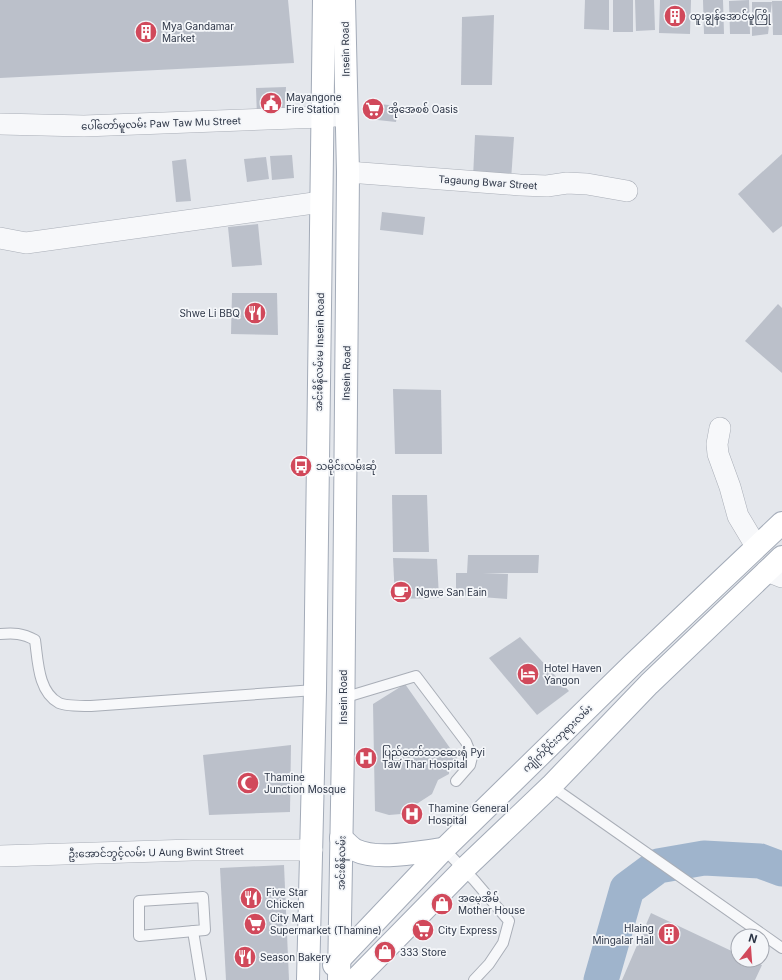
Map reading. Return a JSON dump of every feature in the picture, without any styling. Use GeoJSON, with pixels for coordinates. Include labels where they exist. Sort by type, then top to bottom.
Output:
{"type":"FeatureCollection","features":[{"type":"Feature","properties":{"kind":"main road","name":"အင်းစိန်လမ်းမ Insein Road"},"geometry":{"type":"LineString","coordinates":[[314,698],[324,0]]}},
{"type":"Feature","properties":{"kind":"main road","name":"Insein Road"},"geometry":{"type":"LineString","coordinates":[[343,746],[348,172],[344,0]]}},
{"type":"Feature","properties":{"kind":"main road","name":"ကျိုက်ဝိုင်းဘုရားလမ်း"},"geometry":{"type":"LineString","coordinates":[[322,980],[339,970],[444,850],[633,664],[782,523]]}},
{"type":"Feature","properties":{"kind":"main road"},"geometry":{"type":"LineString","coordinates":[[355,980],[464,869],[551,786],[649,684],[777,569]]}},
{"type":"Feature","properties":{"kind":"main road"},"geometry":{"type":"LineString","coordinates":[[308,980],[312,850],[314,698]]}},
{"type":"Feature","properties":{"kind":"main road","name":"အင်းစိန်လမ်း"},"geometry":{"type":"LineString","coordinates":[[339,970],[343,746]]}},
{"type":"Feature","properties":{"kind":"main road"},"geometry":{"type":"LineString","coordinates":[[341,838],[354,849],[366,854],[385,856],[444,850]]}},
{"type":"Feature","properties":{"kind":"street","name":"ပေါ်တော်မူလမ်း Paw Taw Mu Street"},"geometry":{"type":"LineString","coordinates":[[0,124],[84,126],[346,115]]}},
{"type":"Feature","properties":{"kind":"street","name":"Tagaung Bwar Street"},"geometry":{"type":"LineString","coordinates":[[348,172],[520,185],[547,186],[574,183],[627,191]]}},
{"type":"Feature","properties":{"kind":"street"},"geometry":{"type":"LineString","coordinates":[[0,238],[26,243],[321,202]]}},
{"type":"Feature","properties":{"kind":"street"},"geometry":{"type":"LineString","coordinates":[[720,428],[717,444],[718,454],[730,487],[738,516],[756,546]]}},
{"type":"Feature","properties":{"kind":"street","name":"ဦးအောင်ဘွင့်လမ်း U Aung Bwint Street"},"geometry":{"type":"LineString","coordinates":[[0,856],[192,850],[312,850]]}},
{"type":"Feature","properties":{"kind":"lane"},"geometry":{"type":"LineString","coordinates":[[0,634],[25,634],[34,640],[46,692],[60,704],[90,706],[314,698]]}},
{"type":"Feature","properties":{"kind":"lane"},"geometry":{"type":"LineString","coordinates":[[343,698],[416,676],[466,742],[472,757],[470,765],[456,781]]}},
{"type":"Feature","properties":{"kind":"lane"},"geometry":{"type":"LineString","coordinates":[[551,786],[782,948]]}},
{"type":"Feature","properties":{"kind":"lane"},"geometry":{"type":"LineString","coordinates":[[444,850],[464,869],[509,921],[503,943],[489,964],[474,980]]}},
{"type":"Feature","properties":{"kind":"lane"},"geometry":{"type":"LineString","coordinates":[[203,897],[205,930],[193,931],[139,936],[139,901],[203,897]]}},
{"type":"Feature","properties":{"kind":"lane"},"geometry":{"type":"LineString","coordinates":[[193,931],[201,980]]}},
{"type":"Feature","properties":{"kind":"building","name":"Mya Gandamar Market"},"geometry":{"type":"Polygon","coordinates":[[[0,0],[288,0],[294,63],[0,78],[0,0]]]}},
{"type":"Feature","properties":{"kind":"building"},"geometry":{"type":"Polygon","coordinates":[[[585,0],[609,0],[609,30],[584,29],[585,0]]]}},
{"type":"Feature","properties":{"kind":"building"},"geometry":{"type":"Polygon","coordinates":[[[613,0],[633,0],[633,32],[613,32],[613,0]]]}},
{"type":"Feature","properties":{"kind":"building"},"geometry":{"type":"Polygon","coordinates":[[[635,0],[654,0],[655,30],[636,31],[635,0]]]}},
{"type":"Feature","properties":{"kind":"building","name":"ထူးချွန်အောင်မူကြို"},"geometry":{"type":"Polygon","coordinates":[[[660,0],[691,0],[690,34],[659,33],[660,0]]]}},
{"type":"Feature","properties":{"kind":"building"},"geometry":{"type":"Polygon","coordinates":[[[703,0],[723,0],[724,34],[704,34],[703,0]]]}},
{"type":"Feature","properties":{"kind":"building"},"geometry":{"type":"Polygon","coordinates":[[[749,0],[750,34],[730,34],[729,1],[749,0]]]}},
{"type":"Feature","properties":{"kind":"building"},"geometry":{"type":"Polygon","coordinates":[[[772,1],[782,1],[782,35],[773,35],[772,1]]]}},
{"type":"Feature","properties":{"kind":"building"},"geometry":{"type":"Polygon","coordinates":[[[752,2],[772,2],[768,34],[752,36],[752,2]]]}},
{"type":"Feature","properties":{"kind":"building"},"geometry":{"type":"Polygon","coordinates":[[[494,15],[492,85],[461,85],[462,17],[494,15]]]}},
{"type":"Feature","properties":{"kind":"building","name":"Mayangone Fire Station"},"geometry":{"type":"Polygon","coordinates":[[[286,87],[284,118],[257,118],[256,88],[286,87]]]}},
{"type":"Feature","properties":{"kind":"building"},"geometry":{"type":"Polygon","coordinates":[[[370,103],[398,106],[396,122],[368,119],[370,103]]]}},
{"type":"Feature","properties":{"kind":"building"},"geometry":{"type":"Polygon","coordinates":[[[475,135],[514,137],[511,180],[473,178],[475,135]]]}},
{"type":"Feature","properties":{"kind":"building"},"geometry":{"type":"Polygon","coordinates":[[[782,154],[782,226],[773,233],[738,194],[782,154]]]}},
{"type":"Feature","properties":{"kind":"building"},"geometry":{"type":"Polygon","coordinates":[[[292,155],[294,178],[272,180],[270,156],[292,155]]]}},
{"type":"Feature","properties":{"kind":"building"},"geometry":{"type":"Polygon","coordinates":[[[266,157],[269,179],[247,182],[244,159],[266,157]]]}},
{"type":"Feature","properties":{"kind":"building"},"geometry":{"type":"Polygon","coordinates":[[[186,159],[191,201],[176,202],[172,161],[186,159]]]}},
{"type":"Feature","properties":{"kind":"building"},"geometry":{"type":"Polygon","coordinates":[[[382,212],[425,217],[423,235],[380,230],[382,212]]]}},
{"type":"Feature","properties":{"kind":"building"},"geometry":{"type":"Polygon","coordinates":[[[258,224],[262,265],[232,267],[228,227],[258,224]]]}},
{"type":"Feature","properties":{"kind":"building","name":"Shwe Li BBQ"},"geometry":{"type":"Polygon","coordinates":[[[232,293],[277,293],[278,335],[231,334],[232,293]]]}},
{"type":"Feature","properties":{"kind":"building"},"geometry":{"type":"Polygon","coordinates":[[[778,304],[782,308],[782,373],[745,341],[778,304]]]}},
{"type":"Feature","properties":{"kind":"building"},"geometry":{"type":"Polygon","coordinates":[[[393,389],[441,390],[442,454],[395,454],[393,389]]]}},
{"type":"Feature","properties":{"kind":"building"},"geometry":{"type":"Polygon","coordinates":[[[392,495],[427,495],[429,552],[393,552],[392,495]]]}},
{"type":"Feature","properties":{"kind":"building"},"geometry":{"type":"Polygon","coordinates":[[[468,555],[539,555],[538,573],[483,573],[508,574],[507,599],[456,595],[456,573],[467,573],[468,555]]]}},
{"type":"Feature","properties":{"kind":"building"},"geometry":{"type":"Polygon","coordinates":[[[393,558],[437,559],[439,598],[395,599],[393,558]]]}},
{"type":"Feature","properties":{"kind":"building","name":"Hotel Haven Yangon"},"geometry":{"type":"Polygon","coordinates":[[[520,637],[569,691],[537,715],[489,658],[520,637]]]}},
{"type":"Feature","properties":{"kind":"building"},"geometry":{"type":"Polygon","coordinates":[[[405,684],[457,758],[449,766],[449,774],[438,780],[432,794],[401,814],[389,815],[375,811],[373,704],[405,684]]]}},
{"type":"Feature","properties":{"kind":"building","name":"Thamine Junction Mosque"},"geometry":{"type":"Polygon","coordinates":[[[291,745],[290,812],[209,815],[203,755],[291,745]]]}},
{"type":"Feature","properties":{"kind":"building","name":"City Mart Supermarket (Thamine)"},"geometry":{"type":"Polygon","coordinates":[[[284,865],[289,980],[226,980],[220,868],[284,865]]]}},
{"type":"Feature","properties":{"kind":"building","name":"Hlaing Mingalar Hall"},"geometry":{"type":"Polygon","coordinates":[[[651,913],[730,950],[730,968],[761,968],[755,980],[622,980],[651,913]]]}},
{"type":"Feature","properties":{"kind":"waterway"},"geometry":{"type":"LineString","coordinates":[[601,980],[627,889],[658,866],[704,858],[760,861],[782,869]]}},
{"type":"Feature","properties":{"kind":"place","name":"ထူးချွန်အောင်မူကြို"},"geometry":{"type":"Point","coordinates":[675,16]}},
{"type":"Feature","properties":{"kind":"place","name":"Mya Gandamar Market"},"geometry":{"type":"Point","coordinates":[146,32]}},
{"type":"Feature","properties":{"kind":"place","name":"Mayangone Fire Station"},"geometry":{"type":"Point","coordinates":[271,103]}},
{"type":"Feature","properties":{"kind":"place","name":"အိုအေစစ် Oasis"},"geometry":{"type":"Point","coordinates":[373,109]}},
{"type":"Feature","properties":{"kind":"place","name":"Shwe Li BBQ"},"geometry":{"type":"Point","coordinates":[255,313]}},
{"type":"Feature","properties":{"kind":"place","name":"သမိုင်းလမ်းဆုံ"},"geometry":{"type":"Point","coordinates":[301,466]}},
{"type":"Feature","properties":{"kind":"place","name":"Ngwe San Eain"},"geometry":{"type":"Point","coordinates":[401,592]}},
{"type":"Feature","properties":{"kind":"place","name":"Hotel Haven Yangon"},"geometry":{"type":"Point","coordinates":[528,674]}},
{"type":"Feature","properties":{"kind":"place","name":"ပြည်တော်သာဆေးရုံ Pyi Taw Thar Hospital"},"geometry":{"type":"Point","coordinates":[366,758]}},
{"type":"Feature","properties":{"kind":"place","name":"Thamine Junction Mosque"},"geometry":{"type":"Point","coordinates":[248,783]}},
{"type":"Feature","properties":{"kind":"place","name":"Thamine General Hospital"},"geometry":{"type":"Point","coordinates":[412,814]}},
{"type":"Feature","properties":{"kind":"place","name":"Five Star Chicken"},"geometry":{"type":"Point","coordinates":[251,898]}},
{"type":"Feature","properties":{"kind":"place","name":"အမေ့အိမ် Mother House"},"geometry":{"type":"Point","coordinates":[442,904]}},
{"type":"Feature","properties":{"kind":"place","name":"City Mart Supermarket (Thamine)"},"geometry":{"type":"Point","coordinates":[255,924]}},
{"type":"Feature","properties":{"kind":"place","name":"City Express"},"geometry":{"type":"Point","coordinates":[423,930]}},
{"type":"Feature","properties":{"kind":"place","name":"Hlaing Mingalar Hall"},"geometry":{"type":"Point","coordinates":[669,934]}},
{"type":"Feature","properties":{"kind":"place","name":"333 Store"},"geometry":{"type":"Point","coordinates":[385,952]}},
{"type":"Feature","properties":{"kind":"place","name":"Season Bakery"},"geometry":{"type":"Point","coordinates":[245,957]}}]}
